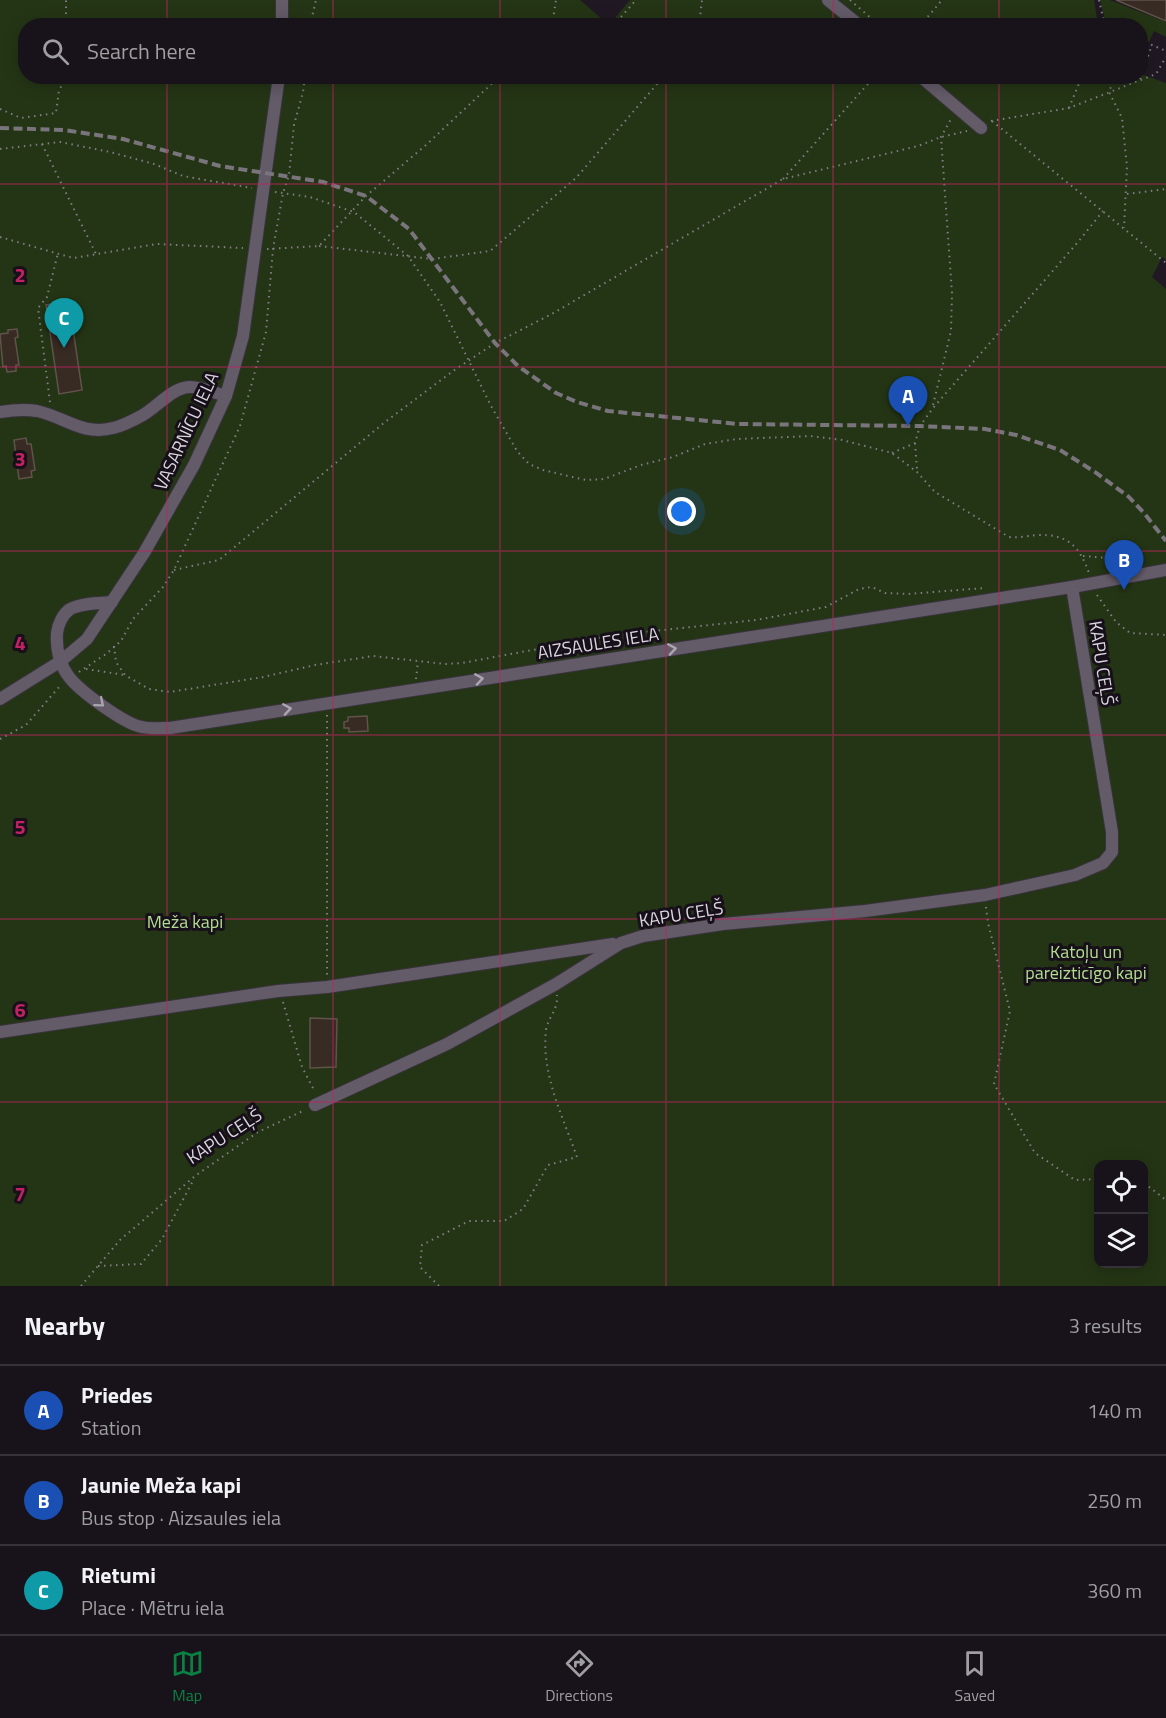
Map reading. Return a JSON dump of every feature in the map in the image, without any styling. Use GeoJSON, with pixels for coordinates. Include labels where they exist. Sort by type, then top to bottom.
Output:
{"type":"FeatureCollection","features":[{"type":"Feature","properties":{"kind":"street"},"geometry":{"type":"LineString","coordinates":[[282,0],[282,18]]}},
{"type":"Feature","properties":{"kind":"street"},"geometry":{"type":"LineString","coordinates":[[828,0],[850,18]]}},
{"type":"Feature","properties":{"kind":"street","name":"VASARNĪCU IELA"},"geometry":{"type":"LineString","coordinates":[[0,699],[61,661],[87,639],[144,552],[194,465],[226,396],[243,336],[278,84]]}},
{"type":"Feature","properties":{"kind":"street"},"geometry":{"type":"LineString","coordinates":[[929,84],[981,128]]}},
{"type":"Feature","properties":{"kind":"street"},"geometry":{"type":"LineString","coordinates":[[0,412],[35,411],[74,426],[93,430],[113,428],[142,416],[175,392],[187,387],[226,396]]}},
{"type":"Feature","properties":{"kind":"street","name":"AIZSAULES IELA"},"geometry":{"type":"LineString","coordinates":[[61,661],[70,678],[117,717],[141,727],[170,728],[1092,584],[1166,570]]}},
{"type":"Feature","properties":{"kind":"street","name":"KAPU CEĻŠ"},"geometry":{"type":"LineString","coordinates":[[318,1104],[447,1044],[556,984],[621,943],[643,936],[723,924],[866,911],[985,895],[1075,875],[1103,863],[1112,852],[1112,832],[1072,587]]}},
{"type":"Feature","properties":{"kind":"street"},"geometry":{"type":"LineString","coordinates":[[61,661],[58,626],[69,610],[112,602]]}},
{"type":"Feature","properties":{"kind":"street"},"geometry":{"type":"LineString","coordinates":[[0,1032],[278,991],[327,987],[621,943]]}},
{"type":"Feature","properties":{"kind":"path"},"geometry":{"type":"LineString","coordinates":[[66,0],[66,18]]}},
{"type":"Feature","properties":{"kind":"path"},"geometry":{"type":"LineString","coordinates":[[312,18],[316,0]]}},
{"type":"Feature","properties":{"kind":"path"},"geometry":{"type":"LineString","coordinates":[[553,18],[556,0]]}},
{"type":"Feature","properties":{"kind":"path"},"geometry":{"type":"LineString","coordinates":[[620,18],[636,0]]}},
{"type":"Feature","properties":{"kind":"path"},"geometry":{"type":"LineString","coordinates":[[700,18],[702,0]]}},
{"type":"Feature","properties":{"kind":"path"},"geometry":{"type":"LineString","coordinates":[[850,0],[871,18]]}},
{"type":"Feature","properties":{"kind":"path"},"geometry":{"type":"LineString","coordinates":[[927,18],[942,0]]}},
{"type":"Feature","properties":{"kind":"path"},"geometry":{"type":"LineString","coordinates":[[1099,0],[1103,18]]}},
{"type":"Feature","properties":{"kind":"path"},"geometry":{"type":"LineString","coordinates":[[1148,43],[1166,51]]}},
{"type":"Feature","properties":{"kind":"path"},"geometry":{"type":"LineString","coordinates":[[1148,55],[1152,45]]}},
{"type":"Feature","properties":{"kind":"path"},"geometry":{"type":"LineString","coordinates":[[1148,77],[1156,74],[1166,57]]}},
{"type":"Feature","properties":{"kind":"path"},"geometry":{"type":"LineString","coordinates":[[0,109],[21,118],[56,113],[59,90],[63,84]]}},
{"type":"Feature","properties":{"kind":"path"},"geometry":{"type":"LineString","coordinates":[[319,246],[432,259],[490,251],[576,178],[657,84]]}},
{"type":"Feature","properties":{"kind":"path"},"geometry":{"type":"LineString","coordinates":[[783,179],[868,84]]}},
{"type":"Feature","properties":{"kind":"path"},"geometry":{"type":"LineString","coordinates":[[1069,108],[1079,84]]}},
{"type":"Feature","properties":{"kind":"path"},"geometry":{"type":"LineString","coordinates":[[1112,84],[1109,92],[1122,118],[1127,167],[1125,228]]}},
{"type":"Feature","properties":{"kind":"path"},"geometry":{"type":"LineString","coordinates":[[174,570],[219,560],[384,422],[495,343],[550,315],[783,179],[918,146],[941,137],[981,128],[991,120],[1069,108],[1130,84]]}},
{"type":"Feature","properties":{"kind":"path"},"geometry":{"type":"LineString","coordinates":[[933,408],[951,331],[952,293],[941,137],[956,109]]}},
{"type":"Feature","properties":{"kind":"path"},"geometry":{"type":"LineString","coordinates":[[991,120],[1166,263]]}},
{"type":"Feature","properties":{"kind":"path"},"geometry":{"type":"LineString","coordinates":[[0,149],[60,142],[154,164],[183,176],[310,197],[354,212],[408,256],[440,302],[491,406],[517,451],[529,464],[543,470],[586,480],[604,479],[705,444],[737,439],[810,436],[842,440],[892,453],[917,472],[935,492],[1000,533],[1019,538],[1034,535],[1064,538],[1083,556],[1089,573],[1081,576]]}},
{"type":"Feature","properties":{"kind":"path"},"geometry":{"type":"LineString","coordinates":[[42,144],[96,254]]}},
{"type":"Feature","properties":{"kind":"path"},"geometry":{"type":"LineString","coordinates":[[1126,194],[1166,189]]}},
{"type":"Feature","properties":{"kind":"path"},"geometry":{"type":"LineString","coordinates":[[917,472],[915,443],[920,426],[1102,211]]}},
{"type":"Feature","properties":{"kind":"path"},"geometry":{"type":"LineString","coordinates":[[52,416],[38,309],[47,297],[58,254]]}},
{"type":"Feature","properties":{"kind":"path"},"geometry":{"type":"LineString","coordinates":[[892,453],[915,443]]}},
{"type":"Feature","properties":{"kind":"path"},"geometry":{"type":"LineString","coordinates":[[1083,556],[1122,559],[1135,567]]}},
{"type":"Feature","properties":{"kind":"path"},"geometry":{"type":"LineString","coordinates":[[1092,584],[1098,599],[1116,622],[1130,633],[1166,635]]}},
{"type":"Feature","properties":{"kind":"path"},"geometry":{"type":"LineString","coordinates":[[85,669],[125,675],[149,689],[170,692],[263,677],[315,664],[374,656],[462,663],[608,636],[756,620],[826,607],[859,589],[872,587],[885,592],[908,594],[987,587]]}},
{"type":"Feature","properties":{"kind":"path"},"geometry":{"type":"LineString","coordinates":[[114,646],[116,662],[125,675]]}},
{"type":"Feature","properties":{"kind":"path"},"geometry":{"type":"LineString","coordinates":[[416,689],[418,661]]}},
{"type":"Feature","properties":{"kind":"path"},"geometry":{"type":"LineString","coordinates":[[0,739],[26,724],[70,678]]}},
{"type":"Feature","properties":{"kind":"path"},"geometry":{"type":"LineString","coordinates":[[327,703],[327,987]]}},
{"type":"Feature","properties":{"kind":"path"},"geometry":{"type":"LineString","coordinates":[[985,895],[988,923],[1010,1011],[994,1084],[1035,1153],[1075,1180],[1094,1179]]}},
{"type":"Feature","properties":{"kind":"path"},"geometry":{"type":"LineString","coordinates":[[439,1286],[420,1267],[422,1245],[469,1221],[504,1221],[523,1209],[549,1165],[577,1157],[547,1070],[546,1029],[558,1005],[556,984]]}},
{"type":"Feature","properties":{"kind":"path"},"geometry":{"type":"LineString","coordinates":[[278,991],[288,1015],[302,1067],[318,1104]]}},
{"type":"Feature","properties":{"kind":"path","name":"KAPU CEĻŠ"},"geometry":{"type":"LineString","coordinates":[[81,1286],[120,1240],[195,1176],[258,1132],[318,1104]]}},
{"type":"Feature","properties":{"kind":"path"},"geometry":{"type":"LineString","coordinates":[[98,1266],[141,1264],[162,1239],[195,1176]]}},
{"type":"Feature","properties":{"kind":"path"},"geometry":{"type":"LineString","coordinates":[[1148,1187],[1166,1200]]}},
{"type":"Feature","properties":{"kind":"green space"},"geometry":{"type":"Polygon","coordinates":[[[0,0],[580,0],[601,18],[18,18],[18,84],[1148,84],[1148,77],[1166,83],[1166,260],[1162,257],[1152,277],[1166,289],[1166,1286],[0,1286],[0,0]]]}},
{"type":"Feature","properties":{"kind":"green space"},"geometry":{"type":"Polygon","coordinates":[[[630,0],[1094,0],[1097,18],[615,18],[630,0]]]}},
{"type":"Feature","properties":{"kind":"green space"},"geometry":{"type":"Polygon","coordinates":[[[1100,0],[1110,0],[1166,22],[1166,37],[1154,31],[1148,42],[1148,18],[1104,18],[1100,0]]]}},
{"type":"Feature","properties":{"kind":"building"},"geometry":{"type":"Polygon","coordinates":[[[1116,0],[1166,0],[1166,21],[1116,0]]]}},
{"type":"Feature","properties":{"kind":"building"},"geometry":{"type":"Polygon","coordinates":[[[69,302],[82,390],[59,394],[46,305],[69,302]]]}},
{"type":"Feature","properties":{"kind":"building"},"geometry":{"type":"Polygon","coordinates":[[[17,329],[18,337],[15,338],[19,365],[16,365],[16,371],[7,372],[6,366],[3,367],[0,334],[17,329]]]}},
{"type":"Feature","properties":{"kind":"building"},"geometry":{"type":"Polygon","coordinates":[[[26,438],[27,444],[31,444],[35,470],[31,471],[32,477],[19,479],[14,440],[26,438]]]}},
{"type":"Feature","properties":{"kind":"building"},"geometry":{"type":"Polygon","coordinates":[[[367,716],[368,731],[349,732],[349,728],[344,728],[344,722],[348,721],[348,717],[367,716]]]}},
{"type":"Feature","properties":{"kind":"building"},"geometry":{"type":"Polygon","coordinates":[[[310,1018],[337,1019],[336,1067],[310,1068],[310,1018]]]}},
{"type":"Feature","properties":{"kind":"railway"},"geometry":{"type":"LineString","coordinates":[[0,128],[64,130],[123,139],[220,166],[323,182],[366,196],[409,229],[495,343],[518,366],[556,393],[577,402],[608,411],[738,424],[920,426],[985,429],[1016,435],[1060,450],[1095,472],[1129,497],[1166,541]]}},
{"type":"Feature","properties":{"kind":"place","name":"Rietumi"},"geometry":{"type":"Point","coordinates":[64,348]}},
{"type":"Feature","properties":{"kind":"place","name":"Priedes"},"geometry":{"type":"Point","coordinates":[908,426]}},
{"type":"Feature","properties":{"kind":"place","name":"Jaunie Meža kapi"},"geometry":{"type":"Point","coordinates":[1124,590]}},
{"type":"Feature","properties":{"kind":"park label","name":"Meža kapi"},"geometry":{"type":"Point","coordinates":[185,921]}},
{"type":"Feature","properties":{"kind":"park label","name":"Katoļu un pareizticīgo kapi"},"geometry":{"type":"Point","coordinates":[1086,961]}}]}
